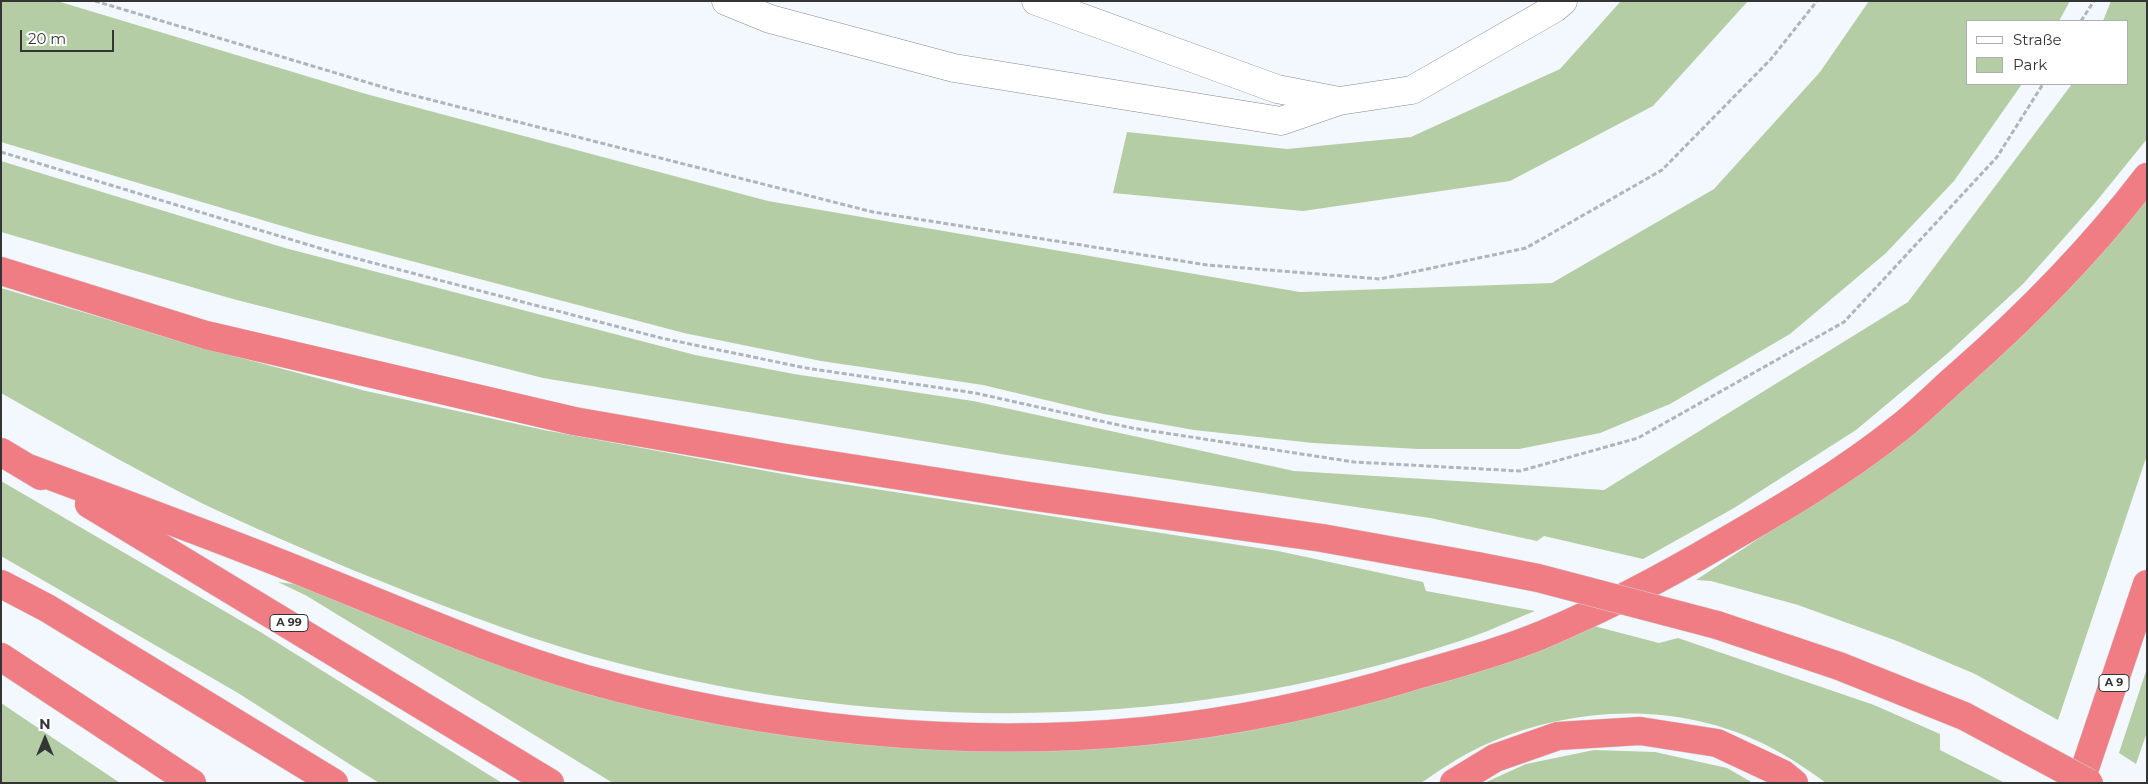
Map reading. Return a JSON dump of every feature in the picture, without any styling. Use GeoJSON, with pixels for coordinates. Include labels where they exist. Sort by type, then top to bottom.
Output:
{"type":"FeatureCollection","features":[{"type":"Feature","properties":{"kind":"highway"},"geometry":{"type":"LineString","coordinates":[[26,466],[319,578],[433,626],[507,654],[588,680],[764,718],[874,732],[977,737],[1143,731],[1285,709],[1375,688],[1467,661],[1539,636],[1607,606],[1641,588],[1789,505],[1899,428],[2005,334],[2095,240],[2147,177]]}},
{"type":"Feature","properties":{"kind":"highway"},"geometry":{"type":"LineString","coordinates":[[1,271],[206,335],[574,421],[786,458],[1029,496],[1322,538],[1538,578],[1717,625],[1840,666],[1964,716],[2089,783]]}},
{"type":"Feature","properties":{"kind":"highway","name":"A 99"},"geometry":{"type":"LineString","coordinates":[[1,452],[550,783]]}},
{"type":"Feature","properties":{"kind":"highway"},"geometry":{"type":"LineString","coordinates":[[1,584],[55,613],[334,783]]}},
{"type":"Feature","properties":{"kind":"highway","name":"A 9"},"geometry":{"type":"LineString","coordinates":[[2080,783],[2147,584]]}},
{"type":"Feature","properties":{"kind":"highway"},"geometry":{"type":"LineString","coordinates":[[1,657],[192,783]]}},
{"type":"Feature","properties":{"kind":"highway"},"geometry":{"type":"LineString","coordinates":[[1454,783],[1495,758],[1558,736],[1640,731],[1717,743],[1783,774],[1794,783]]}},
{"type":"Feature","properties":{"kind":"lane"},"geometry":{"type":"LineString","coordinates":[[726,1],[770,19],[954,68],[1280,121],[1340,101],[1412,90],[1555,8],[1562,1]]}},
{"type":"Feature","properties":{"kind":"lane"},"geometry":{"type":"LineString","coordinates":[[1036,1],[1277,89],[1340,101]]}},
{"type":"Feature","properties":{"kind":"path"},"geometry":{"type":"LineString","coordinates":[[95,1],[396,91],[873,212],[1207,265],[1380,279],[1526,248],[1662,170],[1771,59],[1817,1]]}},
{"type":"Feature","properties":{"kind":"path"},"geometry":{"type":"LineString","coordinates":[[2083,20],[2094,1]]}},
{"type":"Feature","properties":{"kind":"path"},"geometry":{"type":"LineString","coordinates":[[1,152],[339,254],[661,338],[806,368],[975,393],[1151,431],[1354,462],[1520,471],[1638,438],[1844,322],[1997,157],[2042,85]]}},
{"type":"Feature","properties":{"kind":"green space"},"geometry":{"type":"Polygon","coordinates":[[[1,1],[57,1],[366,94],[768,201],[1300,292],[1552,283],[1714,189],[1820,72],[1869,1],[2070,1],[2060,20],[1966,20],[1966,85],[2021,85],[1954,181],[1886,253],[1790,334],[1670,404],[1600,433],[1519,449],[1418,449],[1313,443],[1194,430],[1104,414],[983,385],[821,361],[684,333],[309,234],[1,142],[1,1]]]}},
{"type":"Feature","properties":{"kind":"green space"},"geometry":{"type":"Polygon","coordinates":[[[1621,1],[1748,1],[1653,106],[1510,181],[1303,211],[1113,193],[1127,132],[1287,149],[1411,137],[1560,69],[1621,1]]]}},
{"type":"Feature","properties":{"kind":"green space"},"geometry":{"type":"Polygon","coordinates":[[[2111,1],[2147,1],[2147,139],[2095,203],[2023,284],[1947,354],[1856,430],[1734,508],[1643,559],[1544,536],[1537,541],[1430,518],[1007,455],[543,378],[233,299],[1,232],[1,161],[285,248],[695,355],[794,374],[973,401],[1294,471],[1604,490],[1908,302],[2071,85],[2128,85],[2128,20],[2103,20],[2111,1]]]}},
{"type":"Feature","properties":{"kind":"green space"},"geometry":{"type":"Polygon","coordinates":[[[2147,197],[2147,455],[2058,720],[1975,674],[1897,641],[1798,605],[1711,581],[1696,580],[1891,451],[2147,197]]]}},
{"type":"Feature","properties":{"kind":"green space"},"geometry":{"type":"Polygon","coordinates":[[[1,288],[211,350],[366,391],[544,430],[810,479],[1278,551],[1423,582],[1426,591],[1535,611],[1460,641],[1354,672],[1246,694],[1136,707],[1027,713],[917,710],[807,700],[698,682],[561,647],[472,616],[355,571],[181,493],[1,393],[1,288]]]}},
{"type":"Feature","properties":{"kind":"green space"},"geometry":{"type":"Polygon","coordinates":[[[1,481],[262,633],[502,783],[379,783],[238,693],[1,556],[1,481]]]}},
{"type":"Feature","properties":{"kind":"green space"},"geometry":{"type":"Polygon","coordinates":[[[278,582],[308,586],[535,675],[1016,747],[1111,747],[1182,738],[1594,626],[1659,643],[1678,638],[1874,705],[1940,734],[1940,750],[2005,783],[1826,783],[1762,743],[1728,729],[1693,720],[1657,715],[1620,714],[1584,716],[1548,723],[1513,733],[1472,751],[1421,783],[613,783],[307,596],[278,582]]]}},
{"type":"Feature","properties":{"kind":"green space"},"geometry":{"type":"Polygon","coordinates":[[[2147,668],[2147,732],[2136,764],[2119,753],[2147,668]]]}},
{"type":"Feature","properties":{"kind":"green space"},"geometry":{"type":"Polygon","coordinates":[[[1,703],[120,783],[1,783],[1,703]]]}},
{"type":"Feature","properties":{"kind":"green space"},"geometry":{"type":"Polygon","coordinates":[[[1594,750],[1655,752],[1727,768],[1753,783],[1484,783],[1526,764],[1594,750]]]}}]}
